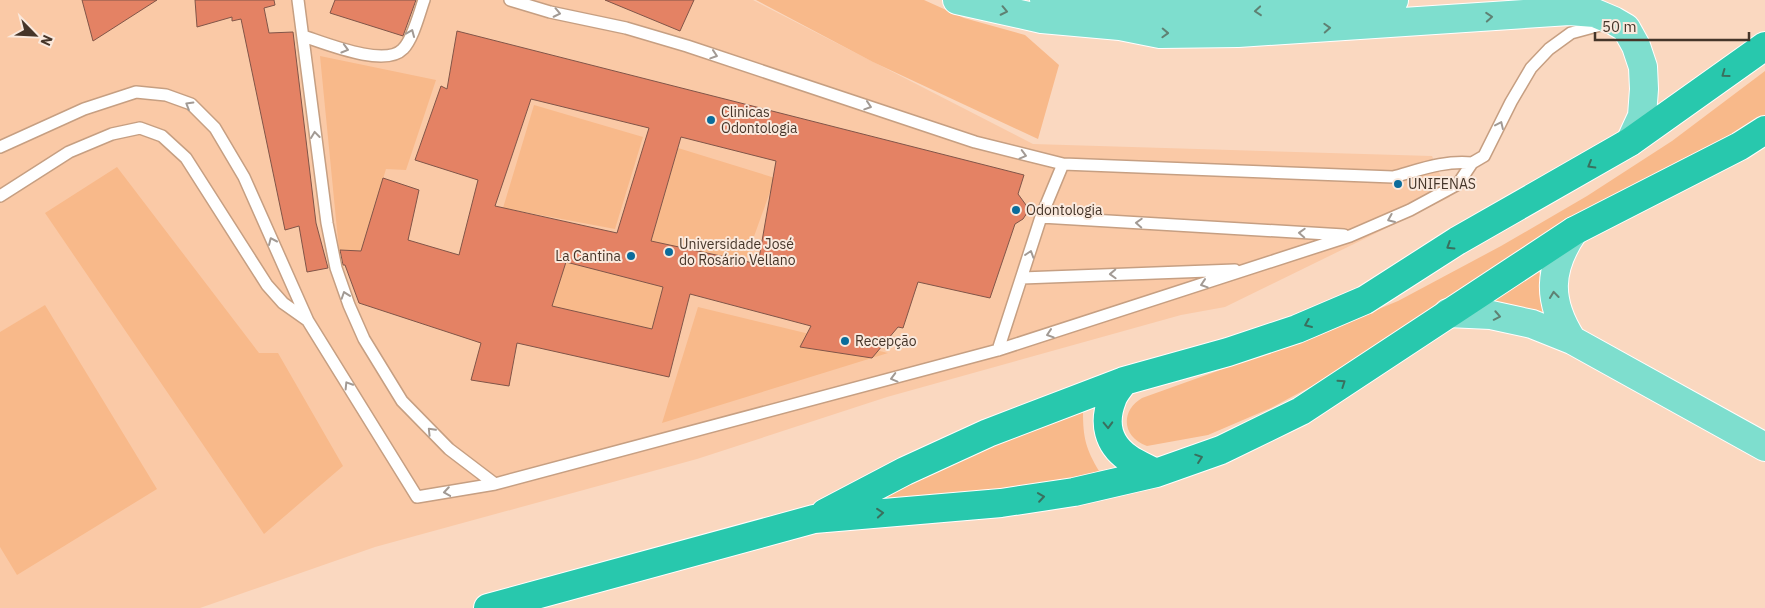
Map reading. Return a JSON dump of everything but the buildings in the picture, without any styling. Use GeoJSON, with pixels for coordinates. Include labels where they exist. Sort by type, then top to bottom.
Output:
{"type":"FeatureCollection","features":[{"type":"Feature","properties":{"kind":"highway"},"geometry":{"type":"LineString","coordinates":[[814,519],[905,470],[988,433],[1124,380],[1228,352],[1297,329],[1365,300],[1457,242],[1630,142],[1765,46]]}},
{"type":"Feature","properties":{"kind":"highway"},"geometry":{"type":"LineString","coordinates":[[488,608],[814,519],[1001,503],[1074,492],[1156,473],[1221,450],[1301,411],[1574,232],[1740,146],[1765,130]]}},
{"type":"Feature","properties":{"kind":"highway"},"geometry":{"type":"LineString","coordinates":[[1124,380],[1112,399],[1108,416],[1108,432],[1116,447],[1129,459],[1156,473]]}},
{"type":"Feature","properties":{"kind":"main road"},"geometry":{"type":"LineString","coordinates":[[957,0],[1042,19],[1120,26],[1160,34],[1238,33],[1569,11],[1595,13],[1626,28],[1636,46],[1644,67],[1642,116],[1630,142]]}},
{"type":"Feature","properties":{"kind":"main road"},"geometry":{"type":"LineString","coordinates":[[1044,0],[1162,13],[1247,12],[1394,0]]}},
{"type":"Feature","properties":{"kind":"main road"},"geometry":{"type":"LineString","coordinates":[[1572,340],[1556,310],[1553,294],[1557,260],[1564,245],[1574,232]]}},
{"type":"Feature","properties":{"kind":"main road"},"geometry":{"type":"LineString","coordinates":[[1448,313],[1491,315],[1524,322],[1572,340],[1765,447]]}},
{"type":"Feature","properties":{"kind":"lane"},"geometry":{"type":"LineString","coordinates":[[298,0],[327,223],[336,268],[349,305],[364,339],[402,401],[449,449],[495,484]]}},
{"type":"Feature","properties":{"kind":"lane"},"geometry":{"type":"LineString","coordinates":[[304,36],[363,54],[388,56],[398,53],[407,42],[424,0]]}},
{"type":"Feature","properties":{"kind":"lane"},"geometry":{"type":"LineString","coordinates":[[510,0],[550,12],[626,28],[687,46],[975,142],[1063,164],[1393,177],[1458,161],[1472,163]]}},
{"type":"Feature","properties":{"kind":"lane"},"geometry":{"type":"LineString","coordinates":[[0,147],[84,109],[136,92],[166,94],[191,104],[215,128],[244,177],[308,321],[417,497],[495,484],[998,350],[1350,236],[1410,210],[1458,184],[1472,163],[1484,156],[1511,102],[1531,68],[1549,49],[1571,33],[1614,21]]}},
{"type":"Feature","properties":{"kind":"lane"},"geometry":{"type":"LineString","coordinates":[[0,196],[69,152],[112,134],[140,128],[162,136],[186,158],[267,285],[283,303],[308,321]]}},
{"type":"Feature","properties":{"kind":"lane"},"geometry":{"type":"LineString","coordinates":[[998,350],[1041,217],[1063,164]]}},
{"type":"Feature","properties":{"kind":"lane"},"geometry":{"type":"LineString","coordinates":[[1041,217],[1350,236]]}},
{"type":"Feature","properties":{"kind":"lane"},"geometry":{"type":"LineString","coordinates":[[1022,278],[1249,269]]}},
{"type":"Feature","properties":{"kind":"shaded area","name":"Universidade José do Rosário Vellano"},"geometry":{"type":"Polygon","coordinates":[[[0,0],[753,0],[1033,144],[1432,156],[1450,197],[1225,307],[1181,315],[887,397],[697,459],[375,547],[200,608],[0,608],[0,0]]]}},
{"type":"Feature","properties":{"kind":"shaded area"},"geometry":{"type":"Polygon","coordinates":[[[756,0],[924,0],[964,18],[1025,35],[1059,65],[1038,139],[873,62],[756,0]]]}},
{"type":"Feature","properties":{"kind":"shaded area"},"geometry":{"type":"Polygon","coordinates":[[[320,56],[436,80],[406,170],[386,169],[361,251],[339,250],[320,56]]]}},
{"type":"Feature","properties":{"kind":"shaded area"},"geometry":{"type":"Polygon","coordinates":[[[1765,71],[1765,121],[1404,329],[1325,379],[1271,408],[1208,435],[1147,446],[1133,437],[1127,424],[1127,417],[1135,403],[1142,398],[1296,343],[1398,301],[1501,246],[1587,196],[1672,141],[1765,71]]]}},
{"type":"Feature","properties":{"kind":"shaded area"},"geometry":{"type":"Polygon","coordinates":[[[534,105],[643,137],[615,229],[503,208],[534,105]]]}},
{"type":"Feature","properties":{"kind":"shaded area"},"geometry":{"type":"Polygon","coordinates":[[[678,148],[775,178],[743,267],[651,242],[678,148]]]}},
{"type":"Feature","properties":{"kind":"shaded area"},"geometry":{"type":"Polygon","coordinates":[[[117,167],[259,353],[278,353],[343,466],[264,534],[45,213],[117,167]]]}},
{"type":"Feature","properties":{"kind":"shaded area"},"geometry":{"type":"Polygon","coordinates":[[[566,262],[663,287],[652,329],[552,306],[566,262]]]}},
{"type":"Feature","properties":{"kind":"shaded area"},"geometry":{"type":"Polygon","coordinates":[[[1539,271],[1550,319],[1489,303],[1539,271]]]}},
{"type":"Feature","properties":{"kind":"shaded area"},"geometry":{"type":"Polygon","coordinates":[[[45,305],[157,489],[17,575],[0,547],[0,332],[45,305]]]}},
{"type":"Feature","properties":{"kind":"shaded area"},"geometry":{"type":"Polygon","coordinates":[[[698,307],[888,353],[662,423],[698,307]]]}},
{"type":"Feature","properties":{"kind":"shaded area"},"geometry":{"type":"Polygon","coordinates":[[[1083,412],[1086,443],[1099,471],[1062,484],[868,503],[1049,421],[1083,412]]]}},
{"type":"Feature","properties":{"kind":"place","name":"Clinicas Odontologia"},"geometry":{"type":"Point","coordinates":[711,120]}},
{"type":"Feature","properties":{"kind":"place","name":"UNIFENAS"},"geometry":{"type":"Point","coordinates":[1398,184]}},
{"type":"Feature","properties":{"kind":"place","name":"Odontologia"},"geometry":{"type":"Point","coordinates":[1016,210]}},
{"type":"Feature","properties":{"kind":"place","name":"Universidade José do Rosário Vellano"},"geometry":{"type":"Point","coordinates":[669,252]}},
{"type":"Feature","properties":{"kind":"place","name":"La Cantina"},"geometry":{"type":"Point","coordinates":[631,256]}},
{"type":"Feature","properties":{"kind":"place","name":"Recepção"},"geometry":{"type":"Point","coordinates":[845,341]}}]}
